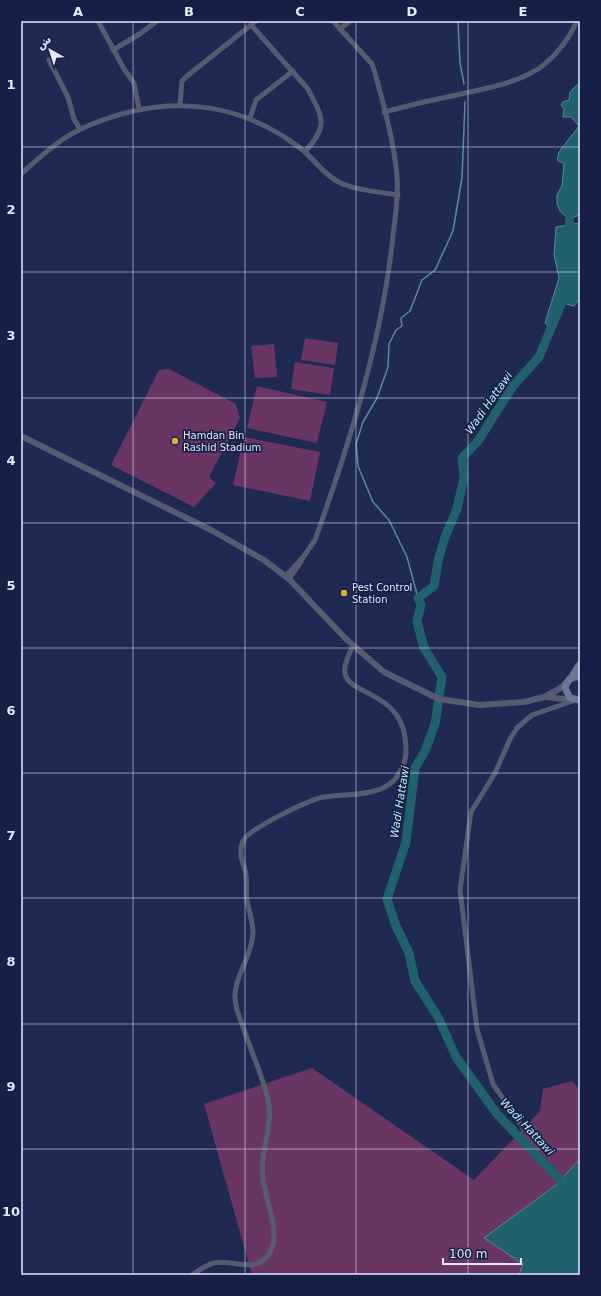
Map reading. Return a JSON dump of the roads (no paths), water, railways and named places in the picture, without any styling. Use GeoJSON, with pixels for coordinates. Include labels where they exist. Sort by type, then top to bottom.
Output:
{"type":"FeatureCollection","features":[{"type":"Feature","properties":{"kind":"main road"},"geometry":{"type":"LineString","coordinates":[[577,700],[565,692],[569,680],[580,664]]}},
{"type":"Feature","properties":{"kind":"main road"},"geometry":{"type":"LineString","coordinates":[[569,680],[580,677]]}},
{"type":"Feature","properties":{"kind":"street"},"geometry":{"type":"LineString","coordinates":[[98,21],[113,50],[134,83],[139,108]]}},
{"type":"Feature","properties":{"kind":"street"},"geometry":{"type":"LineString","coordinates":[[113,50],[142,33],[157,21]]}},
{"type":"Feature","properties":{"kind":"street"},"geometry":{"type":"LineString","coordinates":[[180,104],[182,81],[256,21]]}},
{"type":"Feature","properties":{"kind":"street"},"geometry":{"type":"LineString","coordinates":[[287,577],[315,540],[354,420],[372,356],[388,279],[398,195],[394,157],[372,64],[333,21]]}},
{"type":"Feature","properties":{"kind":"street"},"geometry":{"type":"LineString","coordinates":[[340,29],[350,21]]}},
{"type":"Feature","properties":{"kind":"street"},"geometry":{"type":"LineString","coordinates":[[384,112],[483,89],[515,80],[532,73],[547,62],[558,50],[577,21]]}},
{"type":"Feature","properties":{"kind":"street"},"geometry":{"type":"LineString","coordinates":[[251,25],[308,89],[321,119],[322,127],[319,136],[305,152]]}},
{"type":"Feature","properties":{"kind":"street"},"geometry":{"type":"LineString","coordinates":[[49,60],[68,97],[74,119],[80,129]]}},
{"type":"Feature","properties":{"kind":"street"},"geometry":{"type":"LineString","coordinates":[[250,118],[256,100],[292,71]]}},
{"type":"Feature","properties":{"kind":"street"},"geometry":{"type":"LineString","coordinates":[[21,174],[48,150],[80,129],[139,108],[180,104],[213,109],[250,118],[283,136],[305,152],[331,178],[352,187],[398,195]]}},
{"type":"Feature","properties":{"kind":"street"},"geometry":{"type":"LineString","coordinates":[[21,436],[211,530],[264,560],[287,577],[353,645],[384,672],[438,699],[479,705],[524,702],[544,697],[559,689],[569,680]]}},
{"type":"Feature","properties":{"kind":"street"},"geometry":{"type":"LineString","coordinates":[[192,1275],[215,1263],[242,1265],[256,1264],[267,1256],[272,1243],[270,1205],[265,1189],[262,1168],[268,1137],[269,1108],[263,1081],[235,1000],[236,984],[251,948],[253,934],[253,921],[246,892],[245,870],[240,852],[245,839],[288,811],[312,801],[323,797],[362,794],[385,787],[402,769],[406,757],[404,726],[396,713],[385,702],[352,684],[345,677],[345,667],[353,645]]}},
{"type":"Feature","properties":{"kind":"street"},"geometry":{"type":"LineString","coordinates":[[544,697],[577,700]]}},
{"type":"Feature","properties":{"kind":"street"},"geometry":{"type":"LineString","coordinates":[[523,1128],[493,1084],[477,1029],[460,890],[471,812],[495,773],[510,739],[518,728],[532,715],[577,700]]}},
{"type":"Feature","properties":{"kind":"waterway"},"geometry":{"type":"LineString","coordinates":[[458,21],[460,63],[464,84]]}},
{"type":"Feature","properties":{"kind":"waterway"},"geometry":{"type":"LineString","coordinates":[[418,598],[407,557],[389,520],[373,502],[358,466],[356,444],[363,422],[377,398],[388,367],[389,344],[396,330],[402,326],[401,318],[410,311],[422,280],[435,270],[453,231],[462,178],[465,102]]}},
{"type":"Feature","properties":{"kind":"waterway","name":"Wadi Hattawi"},"geometry":{"type":"LineString","coordinates":[[569,208],[570,237]]}},
{"type":"Feature","properties":{"kind":"waterway","name":"Wadi Hattawi"},"geometry":{"type":"LineString","coordinates":[[565,295],[539,357],[513,386],[478,441],[462,458],[464,477],[457,509],[445,537],[438,561],[434,586],[418,598],[421,605],[417,621],[424,648],[442,677],[435,724],[425,751],[415,768],[406,842],[387,899],[396,926],[409,953],[415,981],[438,1017],[456,1057],[497,1114],[568,1188]]}},
{"type":"Feature","properties":{"kind":"place","name":"Hamdan Bin Rashid Stadium"},"geometry":{"type":"Point","coordinates":[175,441]}},
{"type":"Feature","properties":{"kind":"place","name":"Pest Control Station"},"geometry":{"type":"Point","coordinates":[344,593]}}]}
